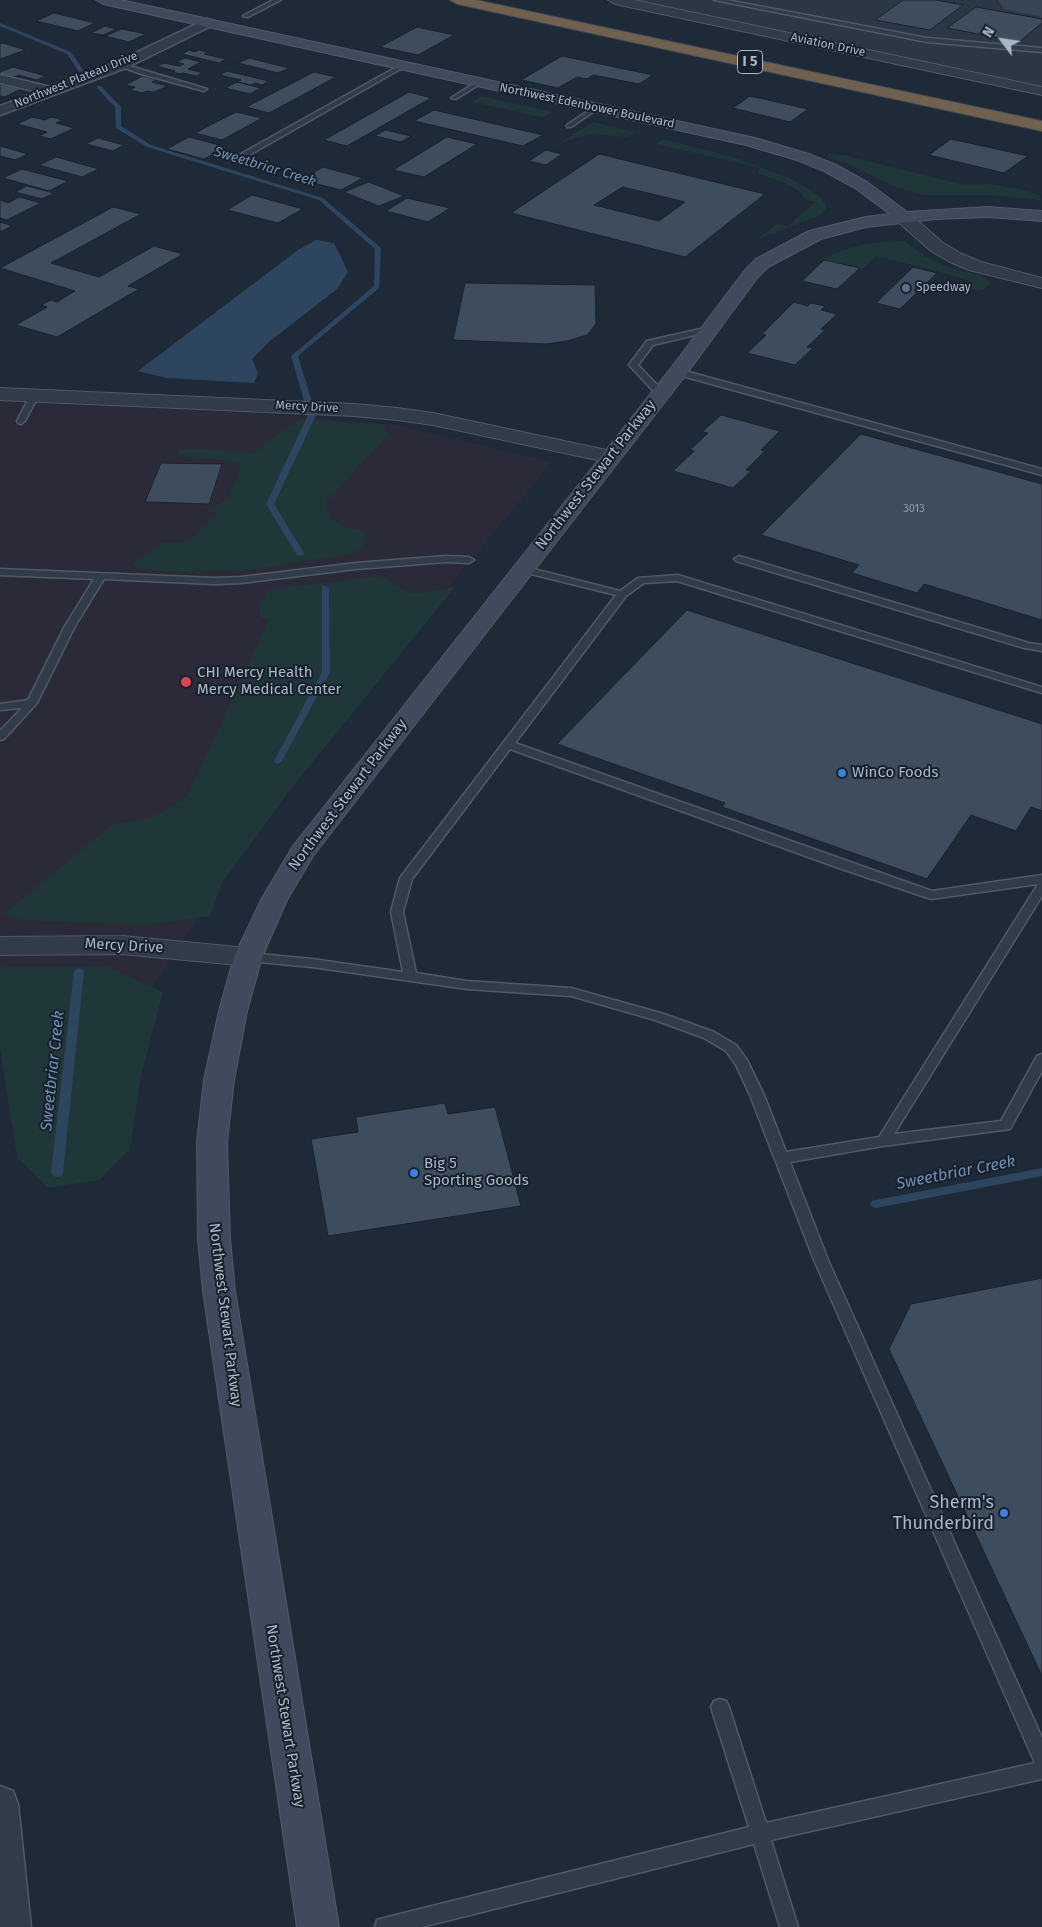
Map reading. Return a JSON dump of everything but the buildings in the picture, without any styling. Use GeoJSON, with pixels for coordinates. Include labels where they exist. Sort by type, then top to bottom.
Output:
{"type":"FeatureCollection","features":[{"type":"Feature","properties":{"kind":"highway","name":"I 5"},"geometry":{"type":"LineString","coordinates":[[457,0],[1042,126]]}},
{"type":"Feature","properties":{"kind":"highway","name":"I 5"},"geometry":{"type":"LineString","coordinates":[[516,0],[1042,113]]}},
{"type":"Feature","properties":{"kind":"main road","name":"Northwest Edenbower Boulevard"},"geometry":{"type":"LineString","coordinates":[[102,0],[750,141],[830,168],[861,185],[903,217]]}},
{"type":"Feature","properties":{"kind":"main road","name":"Northwest Stewart Parkway"},"geometry":{"type":"LineString","coordinates":[[318,1927],[219,1291],[214,1239],[212,1142],[218,1089],[233,1011],[248,956],[274,900],[302,852],[678,372],[751,274],[762,263],[778,253],[816,236],[839,228],[866,222],[903,217],[988,212],[1042,216]]}},
{"type":"Feature","properties":{"kind":"street","name":"Aviation Drive"},"geometry":{"type":"LineString","coordinates":[[614,0],[1042,91]]}},
{"type":"Feature","properties":{"kind":"street","name":"Northwest Plateau Drive"},"geometry":{"type":"LineString","coordinates":[[0,111],[121,65],[207,23]]}},
{"type":"Feature","properties":{"kind":"street"},"geometry":{"type":"LineString","coordinates":[[0,79],[50,92]]}},
{"type":"Feature","properties":{"kind":"street","name":"Northwest Edenbower Boulevard"},"geometry":{"type":"LineString","coordinates":[[903,217],[925,238],[956,258],[974,266],[1042,283]]}},
{"type":"Feature","properties":{"kind":"street","name":"Mercy Drive"},"geometry":{"type":"LineString","coordinates":[[0,394],[308,407],[380,412],[433,419],[611,456]]}},
{"type":"Feature","properties":{"kind":"street","name":"Mercy Drive"},"geometry":{"type":"LineString","coordinates":[[0,946],[122,945],[248,956]]}},
{"type":"Feature","properties":{"kind":"street"},"geometry":{"type":"LineString","coordinates":[[0,1804],[12,1927]]}},
{"type":"Feature","properties":{"kind":"lane"},"geometry":{"type":"LineString","coordinates":[[246,16],[278,0]]}},
{"type":"Feature","properties":{"kind":"lane"},"geometry":{"type":"LineString","coordinates":[[717,0],[936,41],[1042,50]]}},
{"type":"Feature","properties":{"kind":"lane"},"geometry":{"type":"LineString","coordinates":[[121,65],[143,73],[204,88]]}},
{"type":"Feature","properties":{"kind":"lane"},"geometry":{"type":"LineString","coordinates":[[234,160],[402,66]]}},
{"type":"Feature","properties":{"kind":"lane"},"geometry":{"type":"LineString","coordinates":[[454,98],[480,82]]}},
{"type":"Feature","properties":{"kind":"lane"},"geometry":{"type":"LineString","coordinates":[[569,126],[596,108]]}},
{"type":"Feature","properties":{"kind":"lane"},"geometry":{"type":"LineString","coordinates":[[660,393],[633,365],[650,343],[709,329]]}},
{"type":"Feature","properties":{"kind":"lane"},"geometry":{"type":"LineString","coordinates":[[678,372],[1042,472]]}},
{"type":"Feature","properties":{"kind":"lane"},"geometry":{"type":"LineString","coordinates":[[22,421],[34,396]]}},
{"type":"Feature","properties":{"kind":"lane"},"geometry":{"type":"LineString","coordinates":[[0,572],[190,582],[232,581],[356,566],[446,559],[469,560]]}},
{"type":"Feature","properties":{"kind":"lane"},"geometry":{"type":"LineString","coordinates":[[739,559],[1019,643],[1042,648]]}},
{"type":"Feature","properties":{"kind":"lane"},"geometry":{"type":"LineString","coordinates":[[522,569],[622,594]]}},
{"type":"Feature","properties":{"kind":"lane"},"geometry":{"type":"LineString","coordinates":[[0,737],[32,703],[70,626],[101,576]]}},
{"type":"Feature","properties":{"kind":"lane"},"geometry":{"type":"LineString","coordinates":[[411,978],[397,912],[406,878],[622,594],[642,580],[678,578],[1042,690]]}},
{"type":"Feature","properties":{"kind":"lane"},"geometry":{"type":"LineString","coordinates":[[0,707],[32,703]]}},
{"type":"Feature","properties":{"kind":"lane"},"geometry":{"type":"LineString","coordinates":[[508,744],[931,895],[1042,879]]}},
{"type":"Feature","properties":{"kind":"lane"},"geometry":{"type":"LineString","coordinates":[[883,1141],[1042,886]]}},
{"type":"Feature","properties":{"kind":"lane"},"geometry":{"type":"LineString","coordinates":[[248,956],[312,963],[467,986],[571,992],[660,1017],[709,1035],[731,1048],[742,1063],[821,1260],[1042,1758]]}},
{"type":"Feature","properties":{"kind":"lane"},"geometry":{"type":"LineString","coordinates":[[781,1158],[883,1141],[1005,1125],[1042,1059]]}},
{"type":"Feature","properties":{"kind":"lane"},"geometry":{"type":"LineString","coordinates":[[720,1707],[789,1927]]}},
{"type":"Feature","properties":{"kind":"lane"},"geometry":{"type":"LineString","coordinates":[[384,1927],[759,1834],[1042,1770]]}},
{"type":"Feature","properties":{"kind":"shaded area"},"geometry":{"type":"Polygon","coordinates":[[[615,0],[1042,0],[1042,91],[615,0]]]}},
{"type":"Feature","properties":{"kind":"shaded area","name":"CHI Mercy Health Mercy Medical Center"},"geometry":{"type":"Polygon","coordinates":[[[0,400],[269,414],[396,425],[552,462],[286,784],[146,997],[0,969],[0,400]]]}},
{"type":"Feature","properties":{"kind":"green space"},"geometry":{"type":"Polygon","coordinates":[[[481,96],[553,112],[540,117],[473,102],[481,96]]]}},
{"type":"Feature","properties":{"kind":"green space"},"geometry":{"type":"Polygon","coordinates":[[[592,122],[636,132],[628,137],[591,134],[568,140],[554,147],[592,122]]]}},
{"type":"Feature","properties":{"kind":"green space"},"geometry":{"type":"Polygon","coordinates":[[[663,139],[733,157],[789,178],[818,195],[825,204],[826,209],[820,215],[756,240],[777,224],[788,226],[815,202],[805,199],[799,191],[785,183],[758,173],[760,168],[656,144],[663,139]]]}},
{"type":"Feature","properties":{"kind":"green space"},"geometry":{"type":"Polygon","coordinates":[[[830,154],[843,155],[964,185],[991,184],[1023,190],[1039,195],[1042,200],[990,195],[923,195],[893,186],[827,156],[830,154]]]}},
{"type":"Feature","properties":{"kind":"green space"},"geometry":{"type":"Polygon","coordinates":[[[906,242],[924,256],[950,268],[981,276],[990,282],[985,289],[977,291],[971,289],[973,282],[876,256],[863,269],[819,260],[846,249],[871,243],[906,242]]]}},
{"type":"Feature","properties":{"kind":"green space"},"geometry":{"type":"Polygon","coordinates":[[[301,420],[382,424],[389,435],[325,503],[332,519],[342,527],[361,530],[367,535],[364,547],[352,554],[246,570],[169,572],[132,567],[137,559],[159,546],[162,542],[186,543],[218,513],[206,511],[229,498],[242,462],[177,456],[179,450],[196,449],[255,453],[282,430],[301,420]]]}},
{"type":"Feature","properties":{"kind":"green space"},"geometry":{"type":"Polygon","coordinates":[[[384,576],[396,586],[412,594],[455,587],[290,790],[222,883],[210,916],[145,925],[21,920],[4,914],[112,825],[152,818],[187,797],[269,620],[260,617],[259,603],[271,589],[384,576]]]}},
{"type":"Feature","properties":{"kind":"green space"},"geometry":{"type":"Polygon","coordinates":[[[106,966],[163,992],[141,1076],[130,1149],[99,1180],[48,1188],[17,1157],[0,1049],[0,967],[106,966]]]}},
{"type":"Feature","properties":{"kind":"water"},"geometry":{"type":"Polygon","coordinates":[[[316,240],[334,243],[348,272],[337,289],[270,341],[252,359],[258,374],[254,383],[167,378],[138,371],[298,250],[316,240]]]}},
{"type":"Feature","properties":{"kind":"waterway","name":"Sweetbriar Creek"},"geometry":{"type":"LineString","coordinates":[[0,24],[69,53],[81,71]]}},
{"type":"Feature","properties":{"kind":"waterway","name":"Sweetbriar Creek"},"geometry":{"type":"LineString","coordinates":[[99,87],[118,107],[118,127],[149,146],[321,199],[378,248],[377,287],[294,356],[312,415],[270,504],[300,553]]}},
{"type":"Feature","properties":{"kind":"waterway","name":"Sweetbriar Creek"},"geometry":{"type":"LineString","coordinates":[[278,761],[326,672],[325,588]]}},
{"type":"Feature","properties":{"kind":"waterway","name":"Sweetbriar Creek"},"geometry":{"type":"LineString","coordinates":[[57,1173],[79,971]]}},
{"type":"Feature","properties":{"kind":"waterway","name":"Sweetbriar Creek"},"geometry":{"type":"LineString","coordinates":[[876,1204],[1042,1172]]}},
{"type":"Feature","properties":{"kind":"taxiway"},"geometry":{"type":"LineString","coordinates":[[1019,0],[1042,4]]}},
{"type":"Feature","properties":{"kind":"place","name":"Speedway"},"geometry":{"type":"Point","coordinates":[906,288]}},
{"type":"Feature","properties":{"kind":"place","name":"CHI Mercy Health Mercy Medical Center"},"geometry":{"type":"Point","coordinates":[186,682]}},
{"type":"Feature","properties":{"kind":"place","name":"WinCo Foods"},"geometry":{"type":"Point","coordinates":[842,773]}},
{"type":"Feature","properties":{"kind":"place","name":"Big 5 Sporting Goods"},"geometry":{"type":"Point","coordinates":[414,1173]}},
{"type":"Feature","properties":{"kind":"place","name":"Sherm's Thunderbird"},"geometry":{"type":"Point","coordinates":[1004,1513]}}]}
